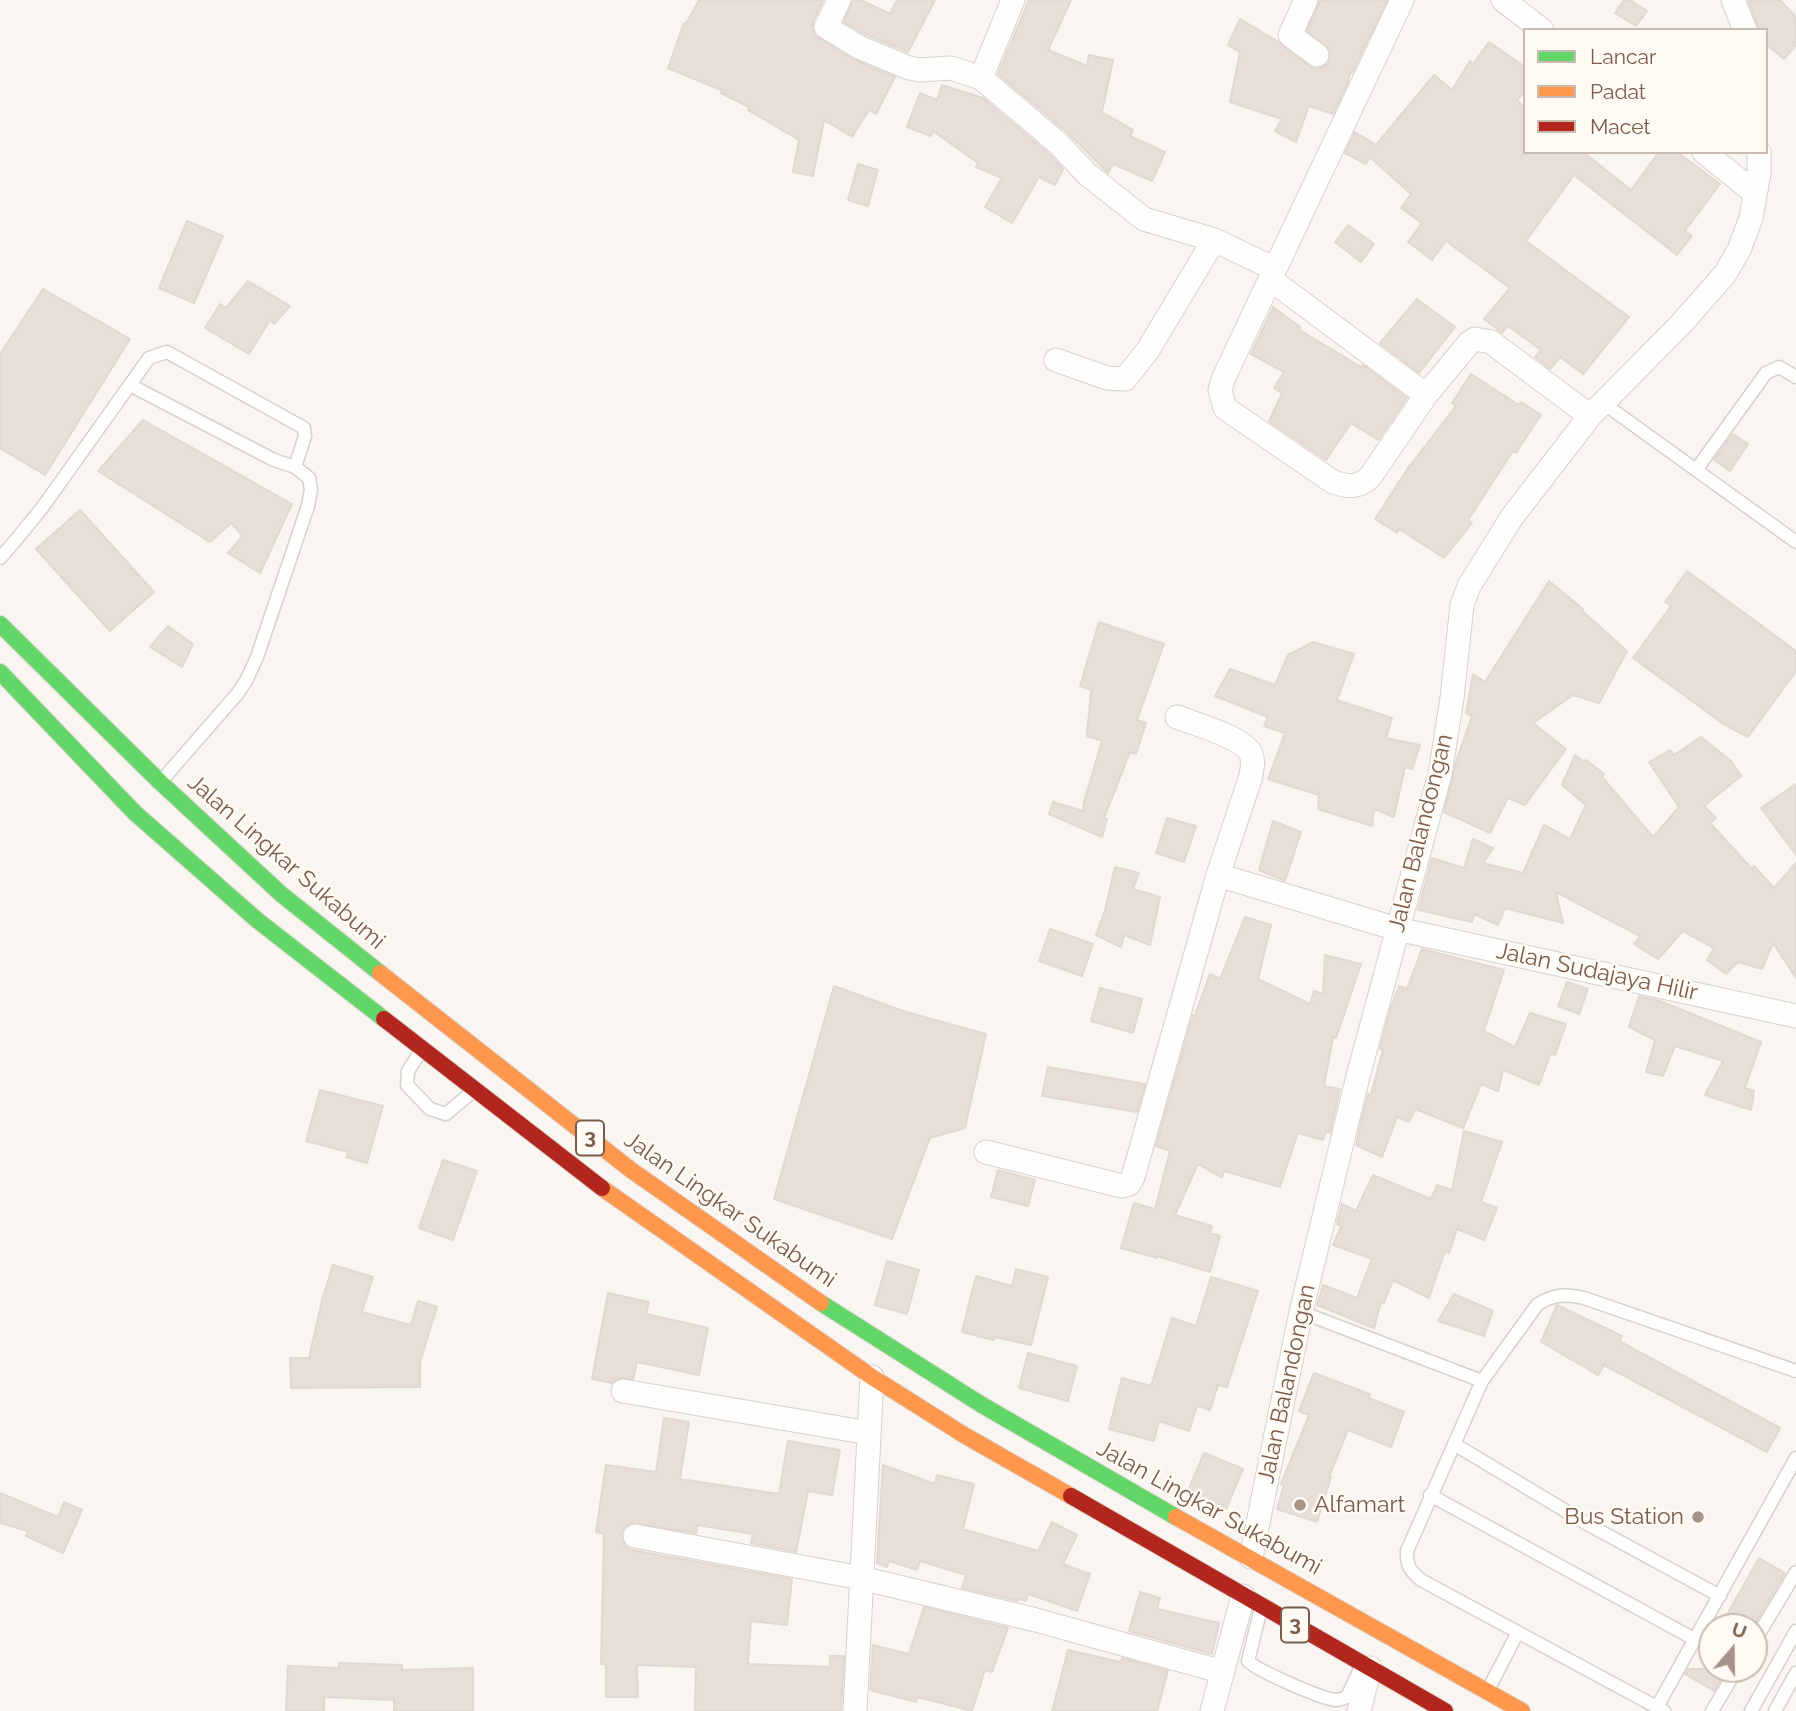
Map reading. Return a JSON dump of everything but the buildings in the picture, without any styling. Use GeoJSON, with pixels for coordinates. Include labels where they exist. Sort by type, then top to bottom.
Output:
{"type":"FeatureCollection","features":[{"type":"Feature","properties":{"kind":"main road","name":"Jalan Lingkar Sukabumi"},"geometry":{"type":"LineString","coordinates":[[0,624],[160,782],[281,894],[494,1064],[653,1185],[883,1344],[1148,1501],[1522,1711]]}},
{"type":"Feature","properties":{"kind":"main road"},"geometry":{"type":"LineString","coordinates":[[0,672],[135,813],[257,920],[609,1194],[872,1377]]}},
{"type":"Feature","properties":{"kind":"main road","name":"3"},"geometry":{"type":"LineString","coordinates":[[872,1377],[964,1435],[1144,1540],[1445,1711]]}},
{"type":"Feature","properties":{"kind":"street"},"geometry":{"type":"LineString","coordinates":[[839,0],[826,27],[859,47],[909,68],[951,68],[981,78],[1059,144],[1087,174],[1144,219],[1214,240],[1272,274],[1426,395]]}},
{"type":"Feature","properties":{"kind":"street"},"geometry":{"type":"LineString","coordinates":[[981,78],[1013,0]]}},
{"type":"Feature","properties":{"kind":"street"},"geometry":{"type":"LineString","coordinates":[[1306,0],[1290,35],[1317,55]]}},
{"type":"Feature","properties":{"kind":"street"},"geometry":{"type":"LineString","coordinates":[[1402,0],[1224,377],[1220,390],[1221,400],[1230,414],[1334,482],[1352,486],[1363,484],[1370,477],[1426,395],[1475,339],[1491,342],[1597,410]]}},
{"type":"Feature","properties":{"kind":"street"},"geometry":{"type":"LineString","coordinates":[[1503,0],[1539,28]]}},
{"type":"Feature","properties":{"kind":"street"},"geometry":{"type":"LineString","coordinates":[[1733,0],[1744,28]]}},
{"type":"Feature","properties":{"kind":"street"},"geometry":{"type":"LineString","coordinates":[[1706,154],[1755,193]]}},
{"type":"Feature","properties":{"kind":"street","name":"Jalan Balandongan"},"geometry":{"type":"LineString","coordinates":[[1251,1557],[1301,1312],[1358,1076],[1440,774],[1462,605],[1469,586],[1512,517],[1597,410],[1681,324],[1725,274],[1739,250],[1751,218],[1759,173],[1759,154]]}},
{"type":"Feature","properties":{"kind":"street"},"geometry":{"type":"LineString","coordinates":[[1056,360],[1108,378],[1125,379],[1148,350],[1214,240]]}},
{"type":"Feature","properties":{"kind":"street"},"geometry":{"type":"LineString","coordinates":[[986,1152],[1122,1186],[1129,1184],[1133,1177],[1218,875],[1251,776],[1253,761],[1250,752],[1240,743],[1177,717]]}},
{"type":"Feature","properties":{"kind":"street","name":"Jalan Sudajaya Hilir"},"geometry":{"type":"LineString","coordinates":[[1218,875],[1397,929],[1796,1016]]}},
{"type":"Feature","properties":{"kind":"street"},"geometry":{"type":"LineString","coordinates":[[855,1711],[872,1377]]}},
{"type":"Feature","properties":{"kind":"street"},"geometry":{"type":"LineString","coordinates":[[623,1391],[869,1433]]}},
{"type":"Feature","properties":{"kind":"street"},"geometry":{"type":"LineString","coordinates":[[635,1536],[861,1578],[1036,1620],[1223,1672]]}},
{"type":"Feature","properties":{"kind":"street"},"geometry":{"type":"LineString","coordinates":[[1212,1711],[1223,1672],[1252,1601]]}},
{"type":"Feature","properties":{"kind":"street"},"geometry":{"type":"LineString","coordinates":[[1359,1711],[1366,1665]]}},
{"type":"Feature","properties":{"kind":"lane"},"geometry":{"type":"LineString","coordinates":[[0,558],[23,534],[149,358],[167,352],[303,428],[304,436],[295,467]]}},
{"type":"Feature","properties":{"kind":"lane"},"geometry":{"type":"LineString","coordinates":[[1696,470],[1766,373],[1779,367],[1796,377]]}},
{"type":"Feature","properties":{"kind":"lane"},"geometry":{"type":"LineString","coordinates":[[130,385],[274,460],[295,467],[309,478],[311,489],[257,657],[238,693],[160,782]]}},
{"type":"Feature","properties":{"kind":"lane"},"geometry":{"type":"LineString","coordinates":[[1597,410],[1696,470],[1796,542]]}},
{"type":"Feature","properties":{"kind":"lane"},"geometry":{"type":"LineString","coordinates":[[422,1050],[408,1071],[407,1085],[430,1109],[446,1114],[474,1090]]}},
{"type":"Feature","properties":{"kind":"lane"},"geometry":{"type":"LineString","coordinates":[[1796,1371],[1566,1294],[1549,1297],[1537,1305],[1482,1381],[1430,1495],[1407,1551],[1406,1563],[1421,1580],[1661,1709],[1796,1458]]}},
{"type":"Feature","properties":{"kind":"lane"},"geometry":{"type":"LineString","coordinates":[[1301,1312],[1482,1381]]}},
{"type":"Feature","properties":{"kind":"lane"},"geometry":{"type":"LineString","coordinates":[[1454,1444],[1589,1525],[1720,1596]]}},
{"type":"Feature","properties":{"kind":"lane"},"geometry":{"type":"LineString","coordinates":[[1430,1495],[1696,1640]]}},
{"type":"Feature","properties":{"kind":"lane"},"geometry":{"type":"LineString","coordinates":[[1768,1619],[1796,1572]]}},
{"type":"Feature","properties":{"kind":"lane"},"geometry":{"type":"LineString","coordinates":[[1252,1601],[1248,1661],[1255,1668],[1336,1700],[1347,1697],[1366,1665]]}},
{"type":"Feature","properties":{"kind":"lane"},"geometry":{"type":"LineString","coordinates":[[1488,1692],[1518,1632]]}},
{"type":"Feature","properties":{"kind":"lane"},"geometry":{"type":"LineString","coordinates":[[1751,1711],[1796,1632]]}},
{"type":"Feature","properties":{"kind":"lane"},"geometry":{"type":"LineString","coordinates":[[1775,1711],[1796,1673]]}},
{"type":"Feature","properties":{"kind":"lane"},"geometry":{"type":"LineString","coordinates":[[1712,1711],[1729,1683]]}},
{"type":"Feature","properties":{"kind":"traffic: fast"},"geometry":{"type":"LineString","coordinates":[[0,624],[160,782],[281,894],[380,973]]}},
{"type":"Feature","properties":{"kind":"traffic: fast"},"geometry":{"type":"LineString","coordinates":[[0,672],[135,813],[257,920],[384,1019]]}},
{"type":"Feature","properties":{"kind":"traffic: fast"},"geometry":{"type":"LineString","coordinates":[[821,1303],[982,1405],[1176,1517]]}},
{"type":"Feature","properties":{"kind":"traffic: slow"},"geometry":{"type":"LineString","coordinates":[[380,973],[631,1170],[821,1303]]}},
{"type":"Feature","properties":{"kind":"traffic: slow"},"geometry":{"type":"LineString","coordinates":[[602,1188],[872,1377],[964,1435],[1071,1496]]}},
{"type":"Feature","properties":{"kind":"traffic: slow"},"geometry":{"type":"LineString","coordinates":[[1176,1517],[1522,1711]]}},
{"type":"Feature","properties":{"kind":"traffic: jam"},"geometry":{"type":"LineString","coordinates":[[384,1019],[602,1188]]}},
{"type":"Feature","properties":{"kind":"traffic: jam"},"geometry":{"type":"LineString","coordinates":[[1071,1496],[1445,1711]]}},
{"type":"Feature","properties":{"kind":"place","name":"Alfamart"},"geometry":{"type":"Point","coordinates":[1300,1505]}},
{"type":"Feature","properties":{"kind":"place","name":"Bus Station"},"geometry":{"type":"Point","coordinates":[1698,1517]}}]}
